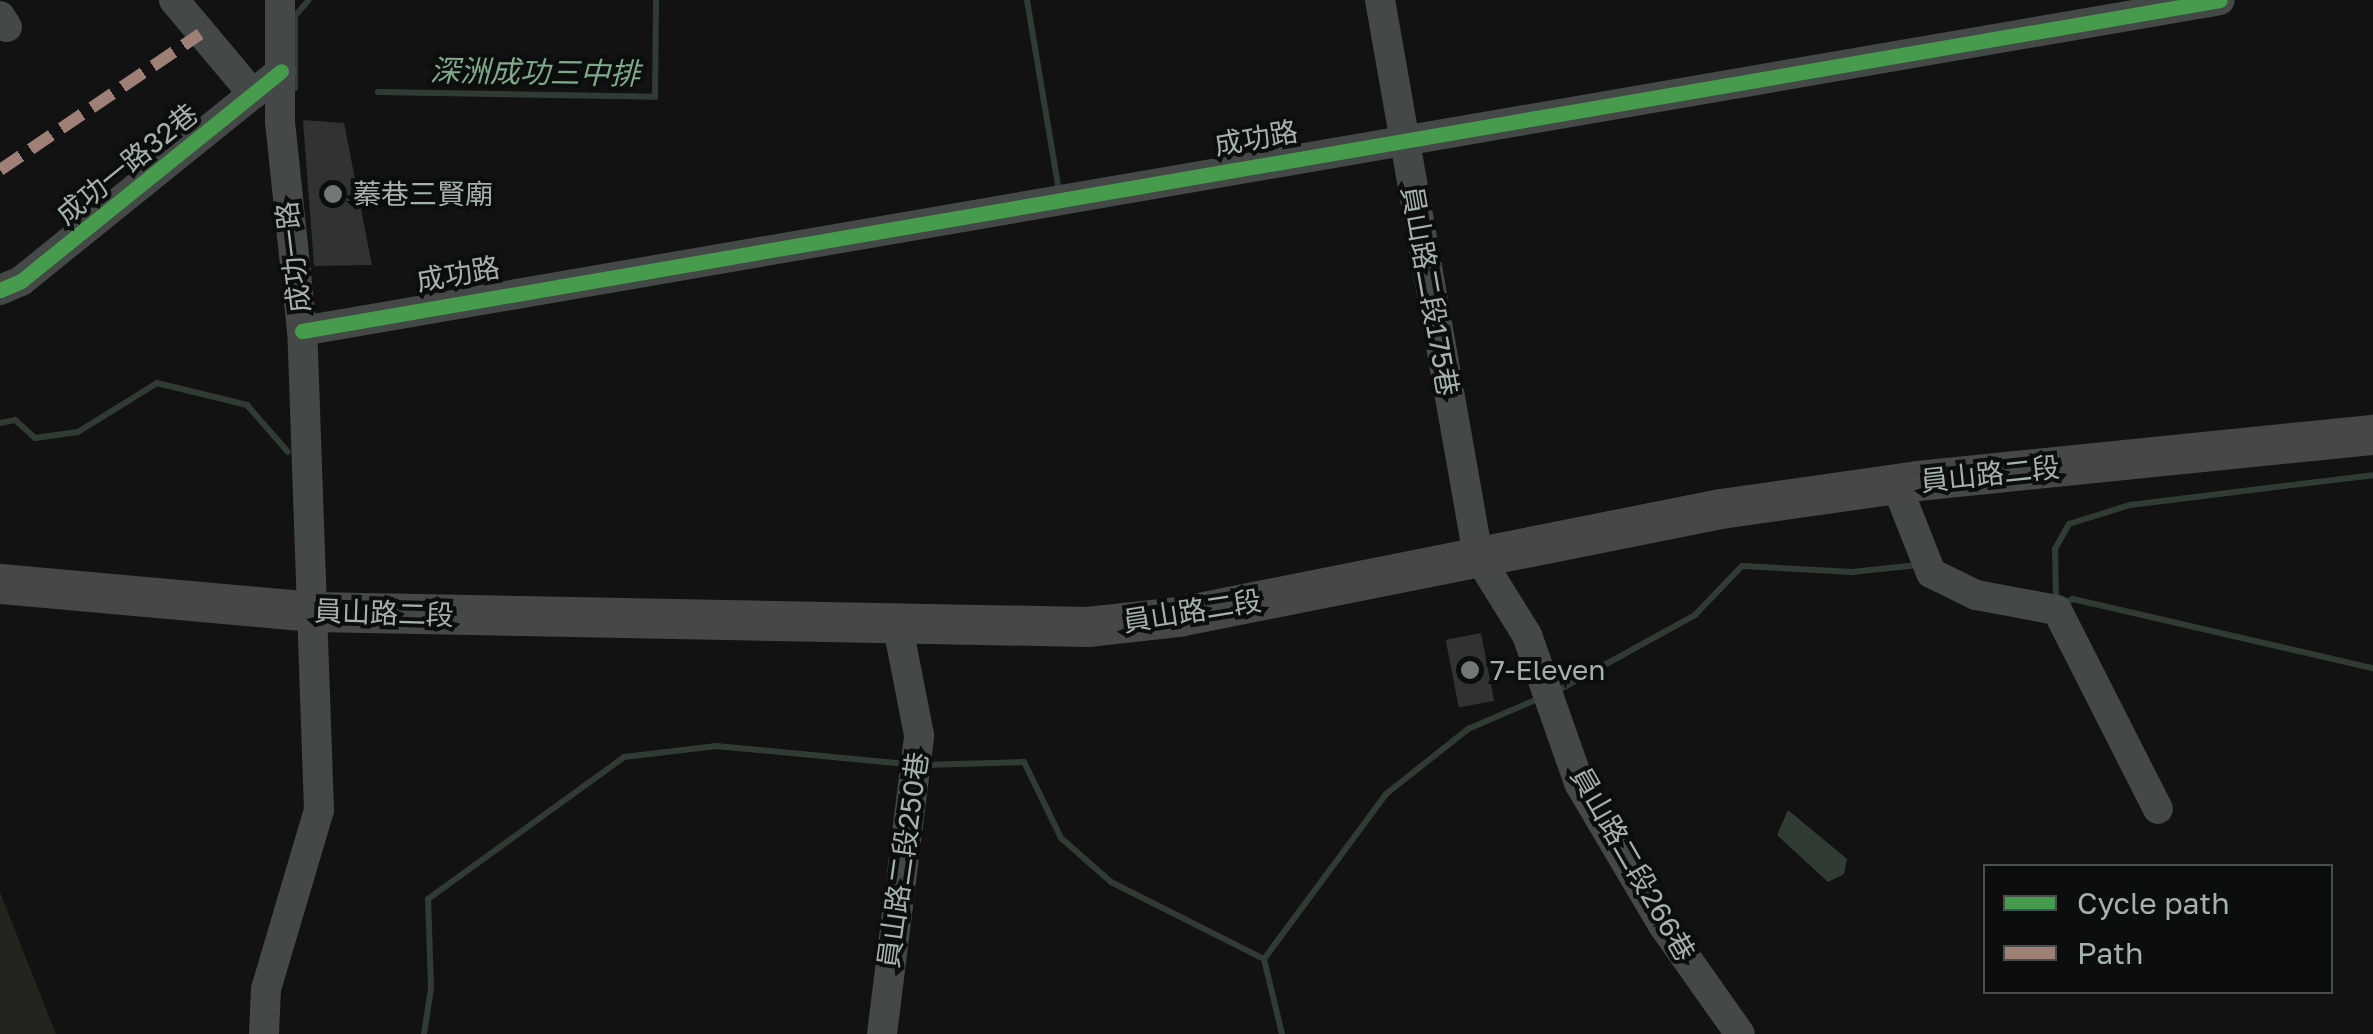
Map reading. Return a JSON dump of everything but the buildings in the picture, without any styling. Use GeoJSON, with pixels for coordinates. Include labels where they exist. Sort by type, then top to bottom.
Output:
{"type":"FeatureCollection","features":[{"type":"Feature","properties":{"kind":"main road","name":"員山路二段"},"geometry":{"type":"LineString","coordinates":[[1898,495],[2373,436]]}},
{"type":"Feature","properties":{"kind":"main road","name":"員山路二段"},"geometry":{"type":"LineString","coordinates":[[0,605],[315,623],[899,638],[1088,627],[1178,617],[1485,567],[1721,509],[2373,456]]}},
{"type":"Feature","properties":{"kind":"main road","name":"員山路二段"},"geometry":{"type":"LineString","coordinates":[[0,584],[315,623]]}},
{"type":"Feature","properties":{"kind":"street"},"geometry":{"type":"LineString","coordinates":[[174,0],[254,94]]}},
{"type":"Feature","properties":{"kind":"street","name":"員山路二段175巷"},"geometry":{"type":"LineString","coordinates":[[1380,0],[1485,567]]}},
{"type":"Feature","properties":{"kind":"street","name":"成功路"},"geometry":{"type":"LineString","coordinates":[[302,331],[1403,138],[2099,10],[2220,0]]}},
{"type":"Feature","properties":{"kind":"street","name":"成功一路"},"geometry":{"type":"LineString","coordinates":[[264,1034],[266,989],[319,810],[302,331],[286,207],[280,71],[285,5]]}},
{"type":"Feature","properties":{"kind":"street","name":"成功一路32巷"},"geometry":{"type":"LineString","coordinates":[[0,290],[21,281],[280,71]]}},
{"type":"Feature","properties":{"kind":"street"},"geometry":{"type":"LineString","coordinates":[[1898,495],[1931,573],[1976,595],[2057,610],[2158,809]]}},
{"type":"Feature","properties":{"kind":"street","name":"員山路二段266巷"},"geometry":{"type":"LineString","coordinates":[[1485,567],[1528,635],[1579,784],[1663,925],[1740,1034]]}},
{"type":"Feature","properties":{"kind":"street","name":"員山路二段250巷"},"geometry":{"type":"LineString","coordinates":[[882,1034],[918,762],[899,638]]}},
{"type":"Feature","properties":{"kind":"shaded area"},"geometry":{"type":"Polygon","coordinates":[[[1788,810],[1847,859],[1844,874],[1828,882],[1777,835],[1788,810]]]}},
{"type":"Feature","properties":{"kind":"shaded area"},"geometry":{"type":"Polygon","coordinates":[[[0,892],[56,1034],[0,1034],[0,892]]]}},
{"type":"Feature","properties":{"kind":"waterway"},"geometry":{"type":"LineString","coordinates":[[295,88],[295,16],[309,0]]}},
{"type":"Feature","properties":{"kind":"waterway","name":"深洲成功三中排"},"geometry":{"type":"LineString","coordinates":[[378,92],[655,97],[656,0]]}},
{"type":"Feature","properties":{"kind":"waterway","name":"深洲成功三中排"},"geometry":{"type":"LineString","coordinates":[[1027,0],[1058,186]]}},
{"type":"Feature","properties":{"kind":"waterway"},"geometry":{"type":"LineString","coordinates":[[0,423],[15,420],[35,438],[78,432],[157,383],[247,405],[288,452]]}},
{"type":"Feature","properties":{"kind":"waterway"},"geometry":{"type":"LineString","coordinates":[[2056,600],[2055,549],[2069,524],[2130,505],[2373,475]]}},
{"type":"Feature","properties":{"kind":"waterway"},"geometry":{"type":"LineString","coordinates":[[1557,691],[1695,615],[1742,566],[1852,572],[1918,565]]}},
{"type":"Feature","properties":{"kind":"waterway"},"geometry":{"type":"LineString","coordinates":[[2063,604],[2073,599],[2373,668]]}},
{"type":"Feature","properties":{"kind":"waterway"},"geometry":{"type":"LineString","coordinates":[[923,765],[1024,762],[1061,838],[1111,882],[1264,959],[1386,794],[1468,729],[1540,698]]}},
{"type":"Feature","properties":{"kind":"waterway"},"geometry":{"type":"LineString","coordinates":[[424,1034],[431,988],[428,899],[624,757],[716,746],[906,764]]}},
{"type":"Feature","properties":{"kind":"waterway"},"geometry":{"type":"LineString","coordinates":[[1264,959],[1282,1034]]}},
{"type":"Feature","properties":{"kind":"marked path"},"geometry":{"type":"LineString","coordinates":[[0,170],[200,34]]}},
{"type":"Feature","properties":{"kind":"cycle path"},"geometry":{"type":"LineString","coordinates":[[302,331],[2220,0]]}},
{"type":"Feature","properties":{"kind":"cycle path"},"geometry":{"type":"LineString","coordinates":[[0,290],[21,281],[281,71]]}},
{"type":"Feature","properties":{"kind":"place","name":"蓁巷三賢廟"},"geometry":{"type":"Point","coordinates":[333,194]}},
{"type":"Feature","properties":{"kind":"place","name":"7-Eleven"},"geometry":{"type":"Point","coordinates":[1470,670]}}]}
